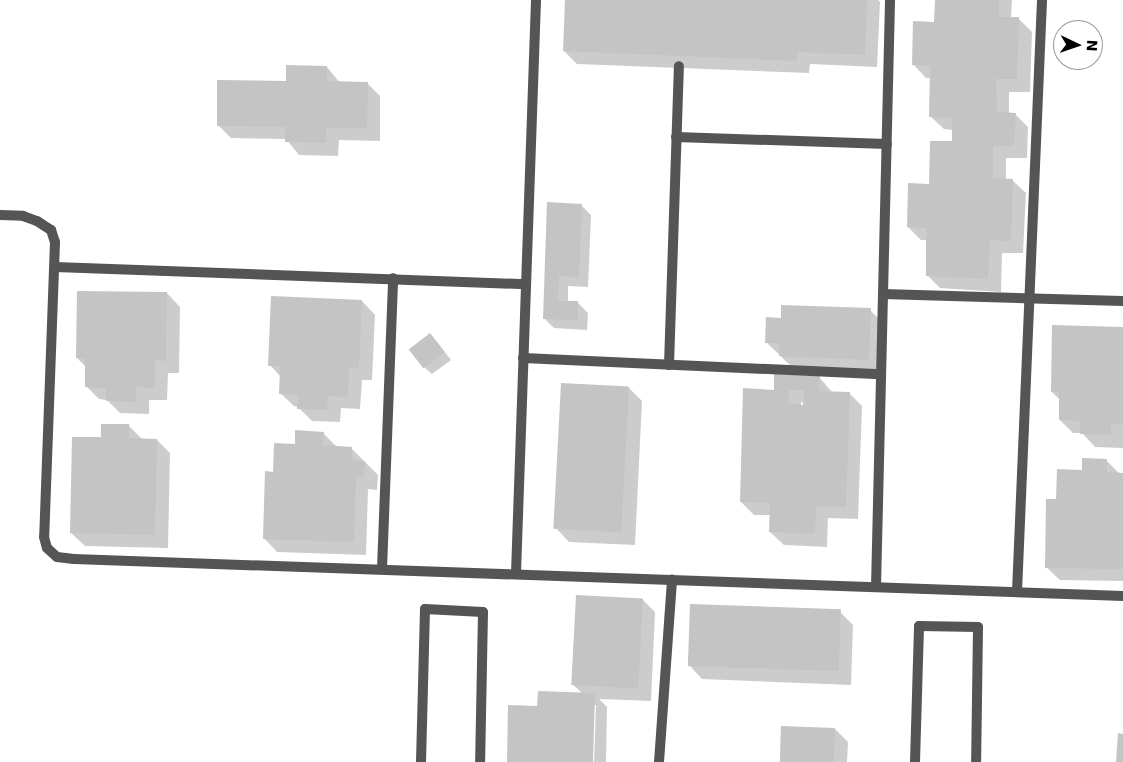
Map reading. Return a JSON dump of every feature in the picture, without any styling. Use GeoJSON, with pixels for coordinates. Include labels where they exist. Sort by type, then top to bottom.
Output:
{"type":"FeatureCollection","features":[{"type":"Feature","properties":{"kind":"lane"},"geometry":{"type":"LineString","coordinates":[[516,573],[536,0]]}},
{"type":"Feature","properties":{"kind":"lane"},"geometry":{"type":"LineString","coordinates":[[876,586],[890,0]]}},
{"type":"Feature","properties":{"kind":"lane"},"geometry":{"type":"LineString","coordinates":[[1017,592],[1042,0]]}},
{"type":"Feature","properties":{"kind":"lane"},"geometry":{"type":"LineString","coordinates":[[669,365],[679,66]]}},
{"type":"Feature","properties":{"kind":"lane"},"geometry":{"type":"LineString","coordinates":[[676,137],[887,144]]}},
{"type":"Feature","properties":{"kind":"lane"},"geometry":{"type":"LineString","coordinates":[[0,215],[24,216],[37,221],[51,230],[55,242],[44,537],[47,548],[57,557],[1123,596]]}},
{"type":"Feature","properties":{"kind":"lane"},"geometry":{"type":"LineString","coordinates":[[55,267],[526,284]]}},
{"type":"Feature","properties":{"kind":"lane"},"geometry":{"type":"LineString","coordinates":[[382,569],[393,278]]}},
{"type":"Feature","properties":{"kind":"lane"},"geometry":{"type":"LineString","coordinates":[[883,294],[1123,301]]}},
{"type":"Feature","properties":{"kind":"lane"},"geometry":{"type":"LineString","coordinates":[[523,358],[881,374]]}},
{"type":"Feature","properties":{"kind":"lane"},"geometry":{"type":"LineString","coordinates":[[659,762],[672,579]]}},
{"type":"Feature","properties":{"kind":"lane"},"geometry":{"type":"LineString","coordinates":[[421,762],[425,608],[484,612],[480,762]]}},
{"type":"Feature","properties":{"kind":"lane"},"geometry":{"type":"LineString","coordinates":[[914,762],[919,626],[978,627],[976,762]]}},
{"type":"Feature","properties":{"kind":"building"},"geometry":{"type":"Polygon","coordinates":[[[565,0],[867,0],[865,55],[797,52],[797,61],[563,51],[565,0]]]}},
{"type":"Feature","properties":{"kind":"building"},"geometry":{"type":"Polygon","coordinates":[[[935,0],[999,0],[999,17],[1019,17],[1017,79],[996,79],[997,112],[1016,113],[1014,146],[993,146],[993,178],[1013,179],[1011,241],[990,240],[988,279],[926,276],[926,228],[907,227],[908,183],[929,184],[930,141],[952,141],[952,118],[929,117],[930,66],[912,65],[913,21],[934,22],[935,0]]]}},
{"type":"Feature","properties":{"kind":"building"},"geometry":{"type":"Polygon","coordinates":[[[286,65],[327,66],[327,81],[368,82],[367,128],[326,128],[326,143],[285,142],[285,127],[217,126],[217,80],[286,81],[286,65]]]}},
{"type":"Feature","properties":{"kind":"building"},"geometry":{"type":"Polygon","coordinates":[[[547,202],[582,204],[579,277],[559,276],[558,301],[578,301],[578,320],[543,319],[547,202]]]}},
{"type":"Feature","properties":{"kind":"building"},"geometry":{"type":"Polygon","coordinates":[[[77,291],[167,292],[166,361],[155,360],[155,388],[136,387],[136,402],[106,401],[106,388],[85,387],[85,359],[76,358],[77,291]]]}},
{"type":"Feature","properties":{"kind":"building"},"geometry":{"type":"Polygon","coordinates":[[[271,296],[362,300],[359,368],[349,367],[348,397],[328,396],[327,410],[297,409],[298,395],[279,394],[280,366],[268,366],[271,296]]]}},
{"type":"Feature","properties":{"kind":"building"},"geometry":{"type":"Polygon","coordinates":[[[781,305],[871,308],[869,360],[779,356],[780,343],[765,343],[766,317],[781,318],[781,305]]]}},
{"type":"Feature","properties":{"kind":"building"},"geometry":{"type":"Polygon","coordinates":[[[1052,325],[1123,327],[1123,424],[1111,424],[1111,435],[1080,434],[1081,421],[1059,420],[1059,392],[1051,392],[1052,325]]]}},
{"type":"Feature","properties":{"kind":"building"},"geometry":{"type":"Polygon","coordinates":[[[430,333],[445,352],[423,369],[409,350],[430,333]]]}},
{"type":"Feature","properties":{"kind":"building"},"geometry":{"type":"Polygon","coordinates":[[[774,374],[820,376],[819,391],[850,392],[846,507],[816,506],[815,534],[769,532],[770,503],[740,502],[743,388],[774,390],[774,374]],[[789,390],[788,404],[803,405],[804,390],[789,390]]]}},
{"type":"Feature","properties":{"kind":"building"},"geometry":{"type":"Polygon","coordinates":[[[561,383],[629,387],[621,532],[553,529],[561,383]]]}},
{"type":"Feature","properties":{"kind":"building"},"geometry":{"type":"Polygon","coordinates":[[[101,424],[129,424],[129,438],[157,439],[155,535],[70,533],[72,437],[101,437],[101,424]]]}},
{"type":"Feature","properties":{"kind":"building"},"geometry":{"type":"Polygon","coordinates":[[[295,430],[324,432],[323,445],[352,447],[351,460],[365,461],[364,477],[356,477],[354,542],[263,539],[265,471],[273,472],[274,443],[295,444],[295,430]]]}},
{"type":"Feature","properties":{"kind":"building"},"geometry":{"type":"Polygon","coordinates":[[[1082,458],[1107,459],[1107,472],[1123,473],[1123,569],[1045,568],[1046,499],[1056,499],[1057,469],[1082,470],[1082,458]]]}},
{"type":"Feature","properties":{"kind":"building"},"geometry":{"type":"Polygon","coordinates":[[[576,595],[643,599],[638,688],[571,685],[576,595]]]}},
{"type":"Feature","properties":{"kind":"building"},"geometry":{"type":"Polygon","coordinates":[[[690,604],[841,609],[839,671],[688,666],[690,604]]]}},
{"type":"Feature","properties":{"kind":"building"},"geometry":{"type":"Polygon","coordinates":[[[538,691],[595,693],[593,762],[507,762],[508,705],[537,706],[538,691]]]}},
{"type":"Feature","properties":{"kind":"building"},"geometry":{"type":"Polygon","coordinates":[[[781,726],[835,728],[834,762],[780,762],[781,726]]]}},
{"type":"Feature","properties":{"kind":"building"},"geometry":{"type":"Polygon","coordinates":[[[1118,733],[1123,734],[1123,762],[1116,762],[1118,733]]]}}]}
